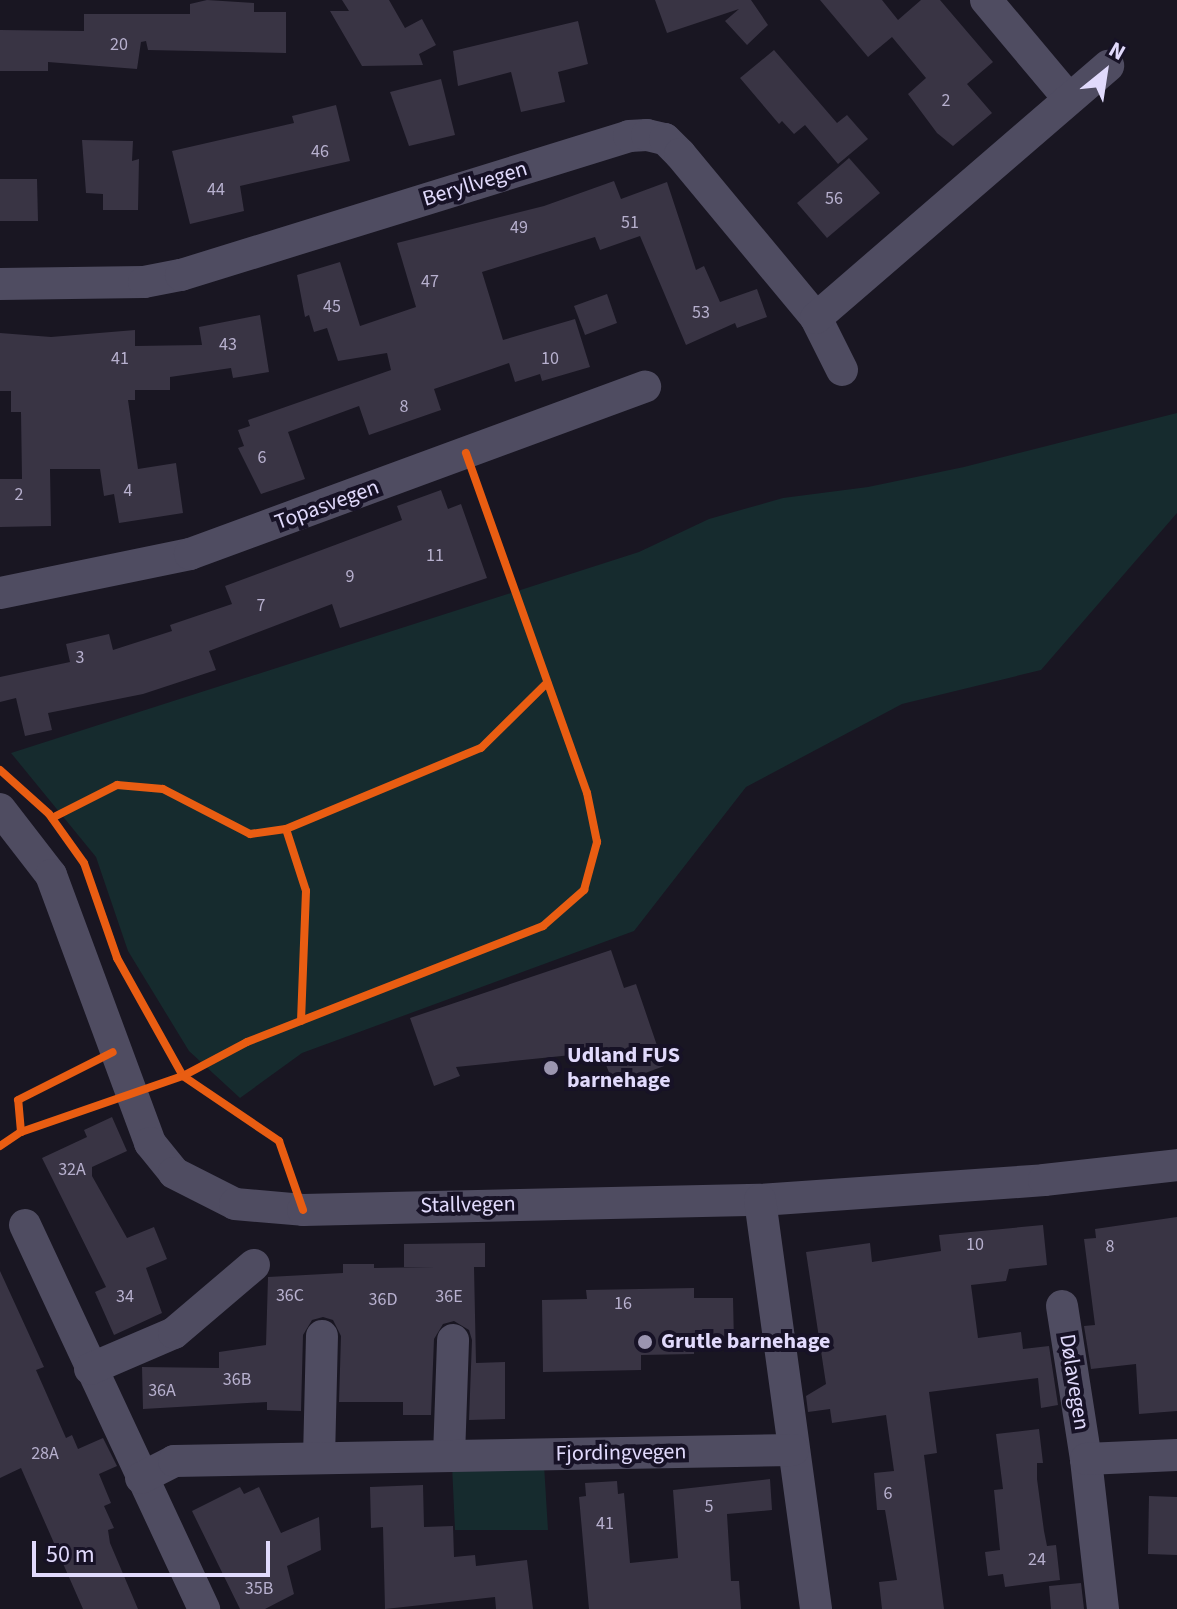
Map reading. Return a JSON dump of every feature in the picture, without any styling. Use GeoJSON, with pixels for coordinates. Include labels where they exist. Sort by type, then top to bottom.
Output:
{"type":"FeatureCollection","features":[{"type":"Feature","properties":{"kind":"street"},"geometry":{"type":"LineString","coordinates":[[986,0],[1069,99]]}},
{"type":"Feature","properties":{"kind":"street"},"geometry":{"type":"LineString","coordinates":[[816,318],[1108,66]]}},
{"type":"Feature","properties":{"kind":"street","name":"Beryllvegen"},"geometry":{"type":"LineString","coordinates":[[0,284],[144,282],[181,275],[629,136],[647,135],[665,139],[680,154],[816,318],[842,370]]}},
{"type":"Feature","properties":{"kind":"street","name":"Topasvegen"},"geometry":{"type":"LineString","coordinates":[[0,593],[190,554],[645,387]]}},
{"type":"Feature","properties":{"kind":"street","name":"Stallvegen"},"geometry":{"type":"LineString","coordinates":[[0,809],[29,840],[57,889],[113,1052],[150,1143],[174,1173],[200,1190],[235,1204],[303,1210],[760,1200],[1044,1180],[1177,1165]]}},
{"type":"Feature","properties":{"kind":"street"},"geometry":{"type":"LineString","coordinates":[[760,1200],[816,1609]]}},
{"type":"Feature","properties":{"kind":"street"},"geometry":{"type":"LineString","coordinates":[[25,1225],[204,1609]]}},
{"type":"Feature","properties":{"kind":"street"},"geometry":{"type":"LineString","coordinates":[[90,1369],[174,1333],[254,1265]]}},
{"type":"Feature","properties":{"kind":"street","name":"Dølavegen"},"geometry":{"type":"LineString","coordinates":[[1062,1306],[1086,1459],[1103,1609]]}},
{"type":"Feature","properties":{"kind":"street"},"geometry":{"type":"LineString","coordinates":[[319,1458],[322,1336]]}},
{"type":"Feature","properties":{"kind":"street"},"geometry":{"type":"LineString","coordinates":[[449,1456],[453,1340]]}},
{"type":"Feature","properties":{"kind":"street","name":"Fjordingvegen"},"geometry":{"type":"LineString","coordinates":[[141,1478],[174,1461],[793,1450]]}},
{"type":"Feature","properties":{"kind":"street","name":"Dølavegen"},"geometry":{"type":"LineString","coordinates":[[1086,1459],[1177,1455]]}},
{"type":"Feature","properties":{"kind":"green space"},"geometry":{"type":"Polygon","coordinates":[[[1177,413],[1177,513],[1041,670],[902,704],[746,787],[634,931],[302,1053],[240,1098],[189,1051],[128,951],[96,857],[11,753],[639,552],[709,519],[783,498],[868,487],[964,467],[1177,413]]]}},
{"type":"Feature","properties":{"kind":"green space"},"geometry":{"type":"Polygon","coordinates":[[[452,1465],[544,1465],[548,1530],[455,1530],[452,1465]]]}},
{"type":"Feature","properties":{"kind":"building"},"geometry":{"type":"Polygon","coordinates":[[[207,0],[254,3],[254,12],[286,12],[286,53],[148,50],[146,41],[141,42],[137,69],[48,62],[48,71],[0,71],[0,30],[84,31],[84,14],[190,14],[190,4],[207,0]]]}},
{"type":"Feature","properties":{"kind":"building"},"geometry":{"type":"Polygon","coordinates":[[[342,0],[389,0],[405,28],[422,19],[436,45],[419,54],[423,65],[362,66],[330,11],[349,11],[342,0]]]}},
{"type":"Feature","properties":{"kind":"building"},"geometry":{"type":"Polygon","coordinates":[[[655,0],[751,0],[768,25],[747,45],[725,21],[739,9],[667,33],[655,0]]]}},
{"type":"Feature","properties":{"kind":"building"},"geometry":{"type":"Polygon","coordinates":[[[820,0],[882,0],[898,20],[921,0],[940,0],[993,62],[967,84],[992,113],[953,146],[937,133],[908,94],[926,78],[892,37],[868,57],[820,0]]]}},
{"type":"Feature","properties":{"kind":"building"},"geometry":{"type":"Polygon","coordinates":[[[578,21],[588,64],[558,72],[565,102],[521,112],[511,72],[458,86],[453,51],[578,21]]]}},
{"type":"Feature","properties":{"kind":"building"},"geometry":{"type":"Polygon","coordinates":[[[774,50],[837,123],[847,115],[868,139],[838,164],[805,125],[794,134],[782,121],[779,124],[740,78],[774,50]]]}},
{"type":"Feature","properties":{"kind":"building"},"geometry":{"type":"Polygon","coordinates":[[[441,79],[455,135],[409,146],[390,92],[441,79]]]}},
{"type":"Feature","properties":{"kind":"building"},"geometry":{"type":"Polygon","coordinates":[[[336,105],[350,161],[240,186],[244,211],[190,224],[172,151],[294,123],[292,116],[336,105]]]}},
{"type":"Feature","properties":{"kind":"building"},"geometry":{"type":"Polygon","coordinates":[[[82,140],[133,141],[132,161],[139,159],[138,210],[103,210],[103,194],[86,193],[82,140]]]}},
{"type":"Feature","properties":{"kind":"building"},"geometry":{"type":"Polygon","coordinates":[[[849,158],[880,193],[827,238],[797,203],[849,158]]]}},
{"type":"Feature","properties":{"kind":"building"},"geometry":{"type":"Polygon","coordinates":[[[0,179],[37,179],[38,221],[0,221],[0,179]]]}},
{"type":"Feature","properties":{"kind":"building"},"geometry":{"type":"Polygon","coordinates":[[[614,181],[621,199],[667,182],[696,270],[704,266],[720,302],[757,289],[767,317],[737,328],[735,323],[686,345],[640,236],[600,250],[595,237],[482,272],[503,340],[575,319],[590,367],[542,381],[540,374],[515,382],[509,363],[434,389],[441,410],[369,435],[359,406],[288,432],[305,479],[261,494],[238,448],[244,446],[238,430],[250,426],[248,420],[391,370],[387,353],[338,361],[327,328],[314,332],[309,315],[305,317],[297,275],[340,262],[360,326],[416,307],[397,243],[544,206],[614,181]]]}},
{"type":"Feature","properties":{"kind":"building"},"geometry":{"type":"Polygon","coordinates":[[[607,294],[617,323],[585,335],[574,306],[607,294]]]}},
{"type":"Feature","properties":{"kind":"building"},"geometry":{"type":"Polygon","coordinates":[[[260,315],[269,372],[233,378],[231,368],[170,377],[170,390],[135,390],[135,400],[128,400],[138,469],[176,463],[183,513],[119,523],[114,494],[104,496],[100,469],[50,469],[51,526],[0,527],[0,479],[22,479],[21,412],[11,412],[11,391],[0,391],[0,333],[51,337],[135,330],[135,346],[202,345],[199,327],[260,315]]]}},
{"type":"Feature","properties":{"kind":"building"},"geometry":{"type":"Polygon","coordinates":[[[441,490],[448,509],[461,504],[487,578],[340,628],[332,604],[209,651],[216,670],[143,694],[48,713],[52,730],[25,736],[16,698],[0,702],[0,677],[70,662],[66,644],[109,634],[113,650],[172,631],[170,625],[232,604],[225,586],[402,520],[397,506],[441,490]]]}},
{"type":"Feature","properties":{"kind":"building"},"geometry":{"type":"Polygon","coordinates":[[[611,950],[624,988],[636,984],[664,1066],[624,1081],[621,1072],[610,1075],[601,1052],[456,1067],[460,1076],[434,1086],[410,1018],[611,950]]]}},
{"type":"Feature","properties":{"kind":"building"},"geometry":{"type":"Polygon","coordinates":[[[112,1117],[127,1151],[92,1167],[92,1176],[127,1238],[154,1227],[167,1259],[146,1268],[162,1313],[114,1335],[95,1292],[106,1287],[42,1158],[87,1137],[84,1130],[112,1117]]]}},
{"type":"Feature","properties":{"kind":"building"},"geometry":{"type":"Polygon","coordinates":[[[1177,1217],[1177,1411],[1139,1414],[1136,1364],[1091,1369],[1084,1326],[1095,1325],[1084,1239],[1096,1238],[1095,1229],[1177,1217]]]}},
{"type":"Feature","properties":{"kind":"building"},"geometry":{"type":"Polygon","coordinates":[[[1043,1225],[1047,1265],[1009,1269],[1006,1281],[971,1285],[978,1338],[1021,1332],[1023,1349],[1049,1346],[1058,1405],[1041,1408],[1038,1378],[929,1392],[937,1453],[924,1455],[944,1609],[882,1609],[879,1582],[897,1580],[885,1510],[877,1510],[874,1473],[894,1471],[886,1415],[832,1423],[830,1409],[808,1412],[806,1396],[826,1384],[806,1252],[870,1243],[872,1262],[941,1251],[939,1235],[1043,1225]]]}},
{"type":"Feature","properties":{"kind":"building"},"geometry":{"type":"Polygon","coordinates":[[[485,1243],[485,1267],[474,1267],[476,1363],[505,1362],[505,1419],[469,1420],[472,1340],[469,1330],[454,1321],[443,1324],[434,1339],[431,1415],[403,1415],[403,1402],[339,1402],[341,1336],[333,1320],[323,1317],[312,1320],[303,1335],[301,1411],[267,1410],[267,1402],[143,1409],[142,1367],[219,1368],[219,1352],[266,1345],[268,1277],[343,1273],[343,1264],[374,1264],[374,1268],[435,1267],[404,1267],[404,1244],[485,1243]]]}},
{"type":"Feature","properties":{"kind":"building"},"geometry":{"type":"Polygon","coordinates":[[[0,1271],[44,1367],[36,1370],[66,1438],[72,1435],[78,1449],[103,1438],[117,1466],[99,1474],[111,1503],[104,1506],[114,1528],[108,1530],[110,1543],[138,1609],[83,1609],[21,1468],[0,1478],[0,1271]]]}},
{"type":"Feature","properties":{"kind":"building"},"geometry":{"type":"Polygon","coordinates":[[[694,1288],[694,1298],[733,1298],[734,1343],[694,1343],[694,1354],[641,1355],[641,1370],[543,1372],[542,1300],[587,1299],[586,1290],[694,1288]]]}},
{"type":"Feature","properties":{"kind":"building"},"geometry":{"type":"Polygon","coordinates":[[[1039,1429],[1043,1463],[1037,1463],[1037,1479],[1044,1531],[1047,1546],[1056,1545],[1060,1580],[1005,1587],[1003,1574],[988,1576],[985,1552],[1000,1550],[994,1490],[1003,1489],[996,1434],[1039,1429]]]}},
{"type":"Feature","properties":{"kind":"building"},"geometry":{"type":"Polygon","coordinates":[[[770,1479],[772,1510],[727,1514],[731,1581],[739,1581],[741,1609],[589,1609],[579,1497],[586,1496],[585,1483],[617,1481],[618,1494],[624,1493],[630,1563],[678,1558],[673,1490],[770,1479]]]}},
{"type":"Feature","properties":{"kind":"building"},"geometry":{"type":"Polygon","coordinates":[[[423,1485],[424,1527],[453,1526],[454,1557],[475,1555],[476,1566],[527,1560],[533,1609],[496,1609],[495,1597],[385,1609],[383,1527],[371,1528],[370,1487],[423,1485]]]}},
{"type":"Feature","properties":{"kind":"building"},"geometry":{"type":"Polygon","coordinates":[[[240,1487],[244,1494],[259,1487],[281,1533],[319,1517],[321,1550],[287,1566],[294,1594],[265,1609],[240,1609],[192,1511],[240,1487]]]}},
{"type":"Feature","properties":{"kind":"building"},"geometry":{"type":"Polygon","coordinates":[[[1149,1496],[1177,1497],[1177,1555],[1148,1554],[1149,1496]]]}},
{"type":"Feature","properties":{"kind":"building"},"geometry":{"type":"Polygon","coordinates":[[[1081,1583],[1084,1609],[1051,1609],[1049,1586],[1081,1583]]]}},
{"type":"Feature","properties":{"kind":"cycle path"},"geometry":{"type":"LineString","coordinates":[[21,1132],[183,1076],[247,1042],[543,926],[584,890],[597,842],[587,793],[466,453]]}},
{"type":"Feature","properties":{"kind":"cycle path"},"geometry":{"type":"LineString","coordinates":[[52,818],[117,785],[163,789],[250,834],[286,829],[481,748],[547,683]]}},
{"type":"Feature","properties":{"kind":"cycle path"},"geometry":{"type":"LineString","coordinates":[[0,770],[49,814],[84,863],[117,958],[183,1076],[279,1141],[303,1210]]}},
{"type":"Feature","properties":{"kind":"cycle path"},"geometry":{"type":"LineString","coordinates":[[286,829],[306,891],[301,1021]]}},
{"type":"Feature","properties":{"kind":"cycle path"},"geometry":{"type":"LineString","coordinates":[[0,1146],[21,1132],[18,1100],[113,1052]]}},
{"type":"Feature","properties":{"kind":"place","name":"Udland FUS barnehage"},"geometry":{"type":"Point","coordinates":[551,1068]}},
{"type":"Feature","properties":{"kind":"place","name":"Grutle barnehage"},"geometry":{"type":"Point","coordinates":[645,1342]}}]}
